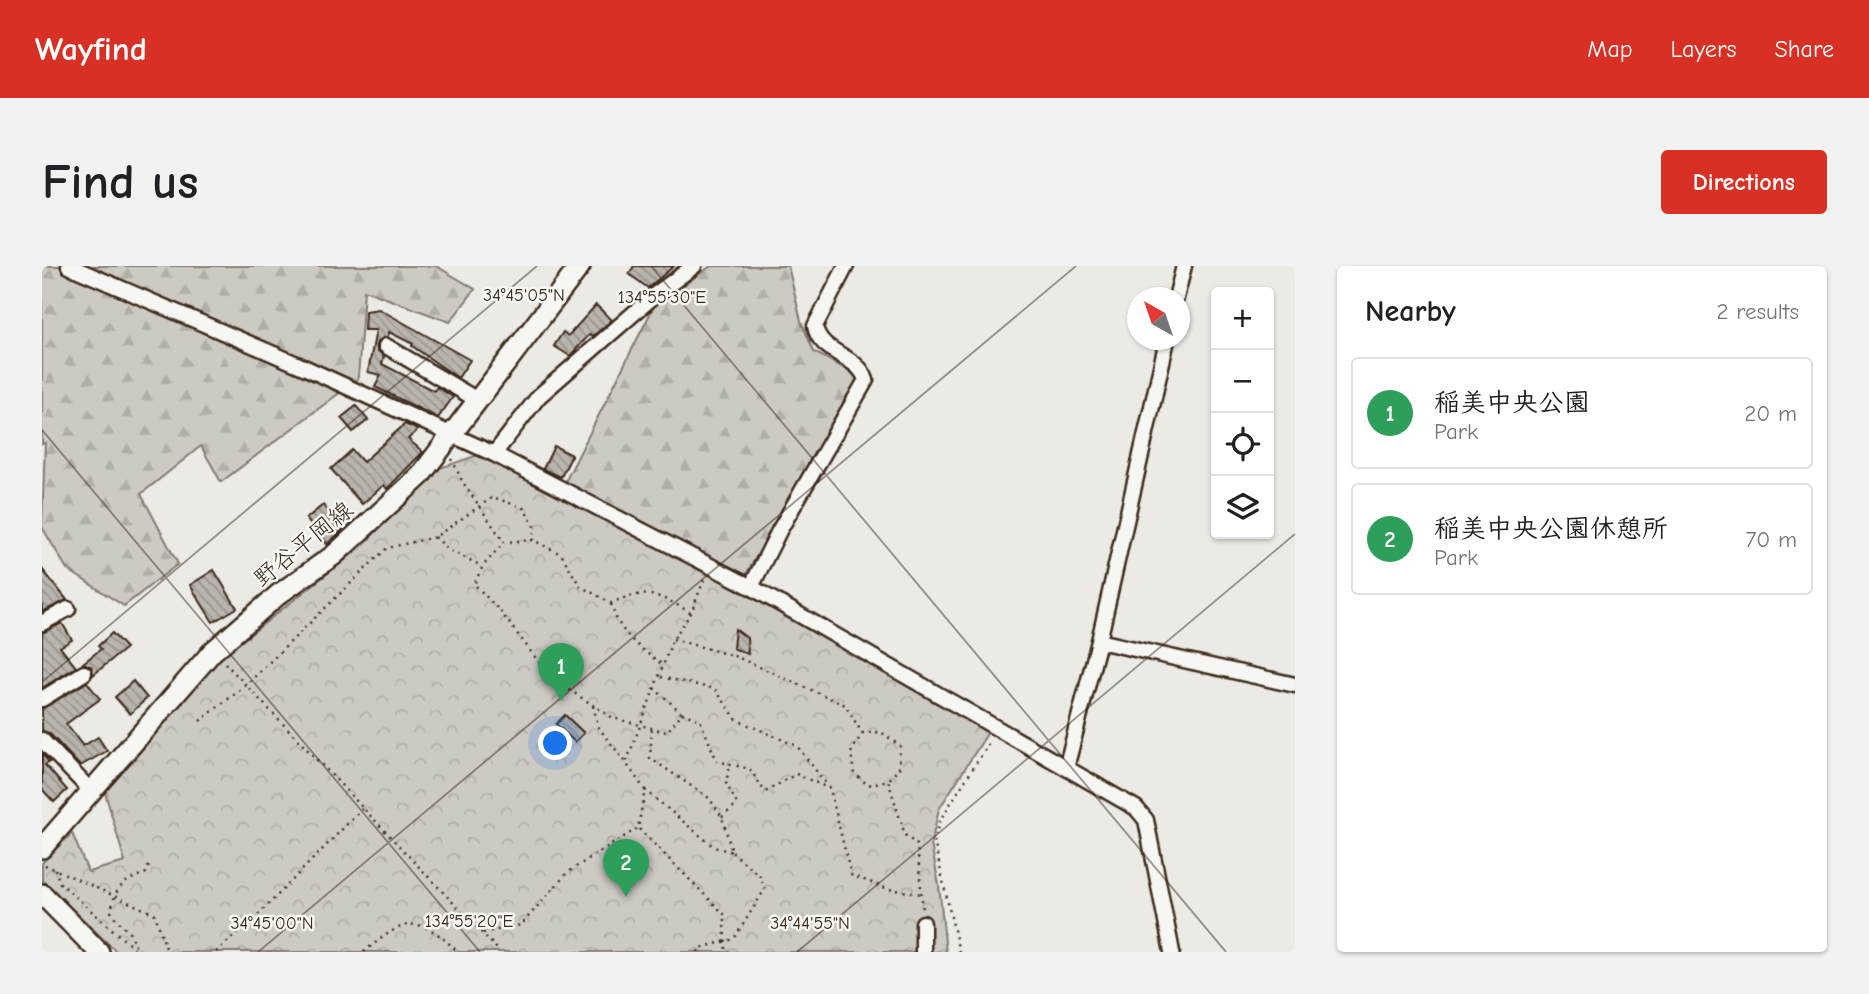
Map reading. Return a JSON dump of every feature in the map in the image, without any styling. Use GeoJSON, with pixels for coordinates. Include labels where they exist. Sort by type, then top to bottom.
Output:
{"type":"FeatureCollection","features":[{"type":"Feature","properties":{"kind":"main road","name":"野谷平岡線"},"geometry":{"type":"LineString","coordinates":[[45,838],[212,653],[279,594],[344,546],[451,445],[479,401],[580,266]]}},
{"type":"Feature","properties":{"kind":"main road"},"geometry":{"type":"LineString","coordinates":[[42,894],[99,952]]}},
{"type":"Feature","properties":{"kind":"street"},"geometry":{"type":"LineString","coordinates":[[69,266],[427,422],[451,445],[494,454],[708,568],[751,587],[1136,808],[1146,820],[1172,952]]}},
{"type":"Feature","properties":{"kind":"street"},"geometry":{"type":"LineString","coordinates":[[494,454],[539,396],[656,294],[694,266]]}},
{"type":"Feature","properties":{"kind":"street"},"geometry":{"type":"LineString","coordinates":[[751,587],[779,531],[866,380],[863,369],[823,344],[817,337],[815,326],[846,266]]}},
{"type":"Feature","properties":{"kind":"street"},"geometry":{"type":"LineString","coordinates":[[1179,287],[1184,266]]}},
{"type":"Feature","properties":{"kind":"street"},"geometry":{"type":"LineString","coordinates":[[386,346],[479,401]]}},
{"type":"Feature","properties":{"kind":"street"},"geometry":{"type":"LineString","coordinates":[[1066,768],[1099,641],[1165,350]]}},
{"type":"Feature","properties":{"kind":"street"},"geometry":{"type":"LineString","coordinates":[[42,623],[68,609]]}},
{"type":"Feature","properties":{"kind":"street"},"geometry":{"type":"LineString","coordinates":[[1099,641],[1295,685]]}},
{"type":"Feature","properties":{"kind":"street"},"geometry":{"type":"LineString","coordinates":[[42,699],[84,673]]}},
{"type":"Feature","properties":{"kind":"street"},"geometry":{"type":"LineString","coordinates":[[42,740],[90,790]]}},
{"type":"Feature","properties":{"kind":"street"},"geometry":{"type":"LineString","coordinates":[[923,923],[923,952]]}},
{"type":"Feature","properties":{"kind":"path"},"geometry":{"type":"LineString","coordinates":[[451,445],[461,481],[504,542]]}},
{"type":"Feature","properties":{"kind":"path"},"geometry":{"type":"LineString","coordinates":[[200,721],[245,686],[387,548],[435,537],[493,497],[523,508],[534,524],[533,540]]}},
{"type":"Feature","properties":{"kind":"path"},"geometry":{"type":"LineString","coordinates":[[435,537],[449,550],[483,566]]}},
{"type":"Feature","properties":{"kind":"path"},"geometry":{"type":"LineString","coordinates":[[664,666],[631,641],[616,622],[611,603],[580,586],[561,554],[533,540],[504,542],[483,566],[474,584],[500,611],[551,678],[612,718],[667,732],[682,713]]}},
{"type":"Feature","properties":{"kind":"path"},"geometry":{"type":"LineString","coordinates":[[626,763],[654,688],[661,677],[673,639],[691,613],[708,568]]}},
{"type":"Feature","properties":{"kind":"path"},"geometry":{"type":"LineString","coordinates":[[611,603],[635,592],[663,597],[691,613]]}},
{"type":"Feature","properties":{"kind":"path"},"geometry":{"type":"LineString","coordinates":[[673,639],[737,657],[845,705],[862,733]]}},
{"type":"Feature","properties":{"kind":"path"},"geometry":{"type":"LineString","coordinates":[[212,653],[500,952]]}},
{"type":"Feature","properties":{"kind":"path"},"geometry":{"type":"LineString","coordinates":[[661,677],[715,689],[737,720],[797,746],[830,789],[851,874],[888,889],[922,894],[917,845],[905,835],[888,780]]}},
{"type":"Feature","properties":{"kind":"path"},"geometry":{"type":"LineString","coordinates":[[654,688],[682,713],[701,720],[717,761],[750,769],[765,792],[796,774],[830,789]]}},
{"type":"Feature","properties":{"kind":"path"},"geometry":{"type":"LineString","coordinates":[[593,705],[599,728],[645,790],[714,847],[732,852],[760,876],[765,889],[734,939],[700,948],[698,952]]}},
{"type":"Feature","properties":{"kind":"path"},"geometry":{"type":"LineString","coordinates":[[652,728],[650,758],[709,799],[722,817],[732,852]]}},
{"type":"Feature","properties":{"kind":"path"},"geometry":{"type":"LineString","coordinates":[[959,952],[934,841],[940,820],[998,728]]}},
{"type":"Feature","properties":{"kind":"path"},"geometry":{"type":"LineString","coordinates":[[881,732],[900,746],[900,768],[888,780],[868,785],[854,773],[851,753],[862,733],[881,732]]}},
{"type":"Feature","properties":{"kind":"path"},"geometry":{"type":"LineString","coordinates":[[722,817],[737,804],[726,783],[730,763]]}},
{"type":"Feature","properties":{"kind":"path"},"geometry":{"type":"LineString","coordinates":[[482,933],[521,925],[568,872],[638,828],[645,790]]}},
{"type":"Feature","properties":{"kind":"path"},"geometry":{"type":"LineString","coordinates":[[216,952],[260,913],[362,809]]}},
{"type":"Feature","properties":{"kind":"path"},"geometry":{"type":"LineString","coordinates":[[638,828],[726,916],[722,927],[727,942],[725,952]]}},
{"type":"Feature","properties":{"kind":"path"},"geometry":{"type":"LineString","coordinates":[[136,951],[132,936],[111,913],[114,893],[121,882],[146,873],[150,863]]}},
{"type":"Feature","properties":{"kind":"path"},"geometry":{"type":"LineString","coordinates":[[42,864],[114,893],[155,914],[167,952]]}},
{"type":"Feature","properties":{"kind":"path"},"geometry":{"type":"LineString","coordinates":[[55,869],[60,883],[136,951]]}},
{"type":"Feature","properties":{"kind":"path"},"geometry":{"type":"LineString","coordinates":[[364,952],[383,936],[413,923],[435,929],[458,952]]}},
{"type":"Feature","properties":{"kind":"green space"},"geometry":{"type":"Polygon","coordinates":[[[42,266],[436,266],[475,289],[450,322],[364,290],[358,379],[221,482],[201,446],[141,494],[178,564],[124,606],[67,569],[42,527],[45,443],[42,444],[42,266]]]}},
{"type":"Feature","properties":{"kind":"green space"},"geometry":{"type":"Polygon","coordinates":[[[711,266],[788,266],[801,321],[814,352],[861,377],[745,576],[564,484],[654,306],[711,266]]]}},
{"type":"Feature","properties":{"kind":"green space"},"geometry":{"type":"Polygon","coordinates":[[[481,454],[704,571],[990,729],[939,809],[931,844],[939,885],[946,952],[117,952],[42,880],[42,863],[72,833],[88,872],[125,862],[105,792],[208,673],[218,656],[228,652],[361,547],[437,469],[481,454]]]}},
{"type":"Feature","properties":{"kind":"building"},"geometry":{"type":"Polygon","coordinates":[[[634,266],[674,266],[648,288],[629,274],[634,266]]]}},
{"type":"Feature","properties":{"kind":"building"},"geometry":{"type":"Polygon","coordinates":[[[596,305],[612,320],[593,336],[590,334],[570,356],[554,346],[563,332],[568,336],[596,305]]]}},
{"type":"Feature","properties":{"kind":"building"},"geometry":{"type":"Polygon","coordinates":[[[379,309],[470,360],[458,378],[412,346],[413,344],[389,332],[388,337],[377,342],[377,350],[384,356],[382,364],[434,391],[437,387],[453,397],[438,418],[375,387],[381,375],[368,372],[376,330],[364,330],[365,311],[379,309]]]}},
{"type":"Feature","properties":{"kind":"building"},"geometry":{"type":"Polygon","coordinates":[[[356,406],[368,420],[353,432],[341,418],[356,406]]]}},
{"type":"Feature","properties":{"kind":"building"},"geometry":{"type":"Polygon","coordinates":[[[405,424],[418,430],[408,439],[423,452],[387,489],[384,485],[362,504],[331,469],[352,450],[363,462],[405,424]]]}},
{"type":"Feature","properties":{"kind":"building"},"geometry":{"type":"Polygon","coordinates":[[[554,446],[572,455],[561,477],[543,469],[554,446]]]}},
{"type":"Feature","properties":{"kind":"building"},"geometry":{"type":"Polygon","coordinates":[[[323,505],[343,530],[327,544],[306,519],[323,505]]]}},
{"type":"Feature","properties":{"kind":"building"},"geometry":{"type":"Polygon","coordinates":[[[42,569],[67,600],[42,612],[42,569]]]}},
{"type":"Feature","properties":{"kind":"building"},"geometry":{"type":"Polygon","coordinates":[[[214,570],[237,608],[213,622],[190,585],[214,570]]]}},
{"type":"Feature","properties":{"kind":"building"},"geometry":{"type":"Polygon","coordinates":[[[62,623],[72,640],[60,647],[76,667],[42,688],[42,633],[62,623]]]}},
{"type":"Feature","properties":{"kind":"building"},"geometry":{"type":"Polygon","coordinates":[[[735,629],[747,638],[748,654],[733,648],[735,629]]]}},
{"type":"Feature","properties":{"kind":"building"},"geometry":{"type":"Polygon","coordinates":[[[112,633],[126,648],[93,675],[92,667],[83,663],[101,649],[98,646],[112,633]]]}},
{"type":"Feature","properties":{"kind":"building"},"geometry":{"type":"Polygon","coordinates":[[[133,681],[147,698],[130,714],[115,697],[133,681]]]}},
{"type":"Feature","properties":{"kind":"building"},"geometry":{"type":"Polygon","coordinates":[[[87,682],[100,699],[66,724],[83,746],[98,737],[107,751],[80,766],[49,733],[42,731],[42,709],[87,682]]]}},
{"type":"Feature","properties":{"kind":"building"},"geometry":{"type":"Polygon","coordinates":[[[565,715],[584,733],[575,742],[556,724],[565,715]]]}},
{"type":"Feature","properties":{"kind":"building"},"geometry":{"type":"Polygon","coordinates":[[[42,754],[49,762],[45,765],[67,790],[54,802],[42,789],[42,754]]]}},
{"type":"Feature","properties":{"kind":"place","name":"稲美中央公園"},"geometry":{"type":"Point","coordinates":[561,701]}},
{"type":"Feature","properties":{"kind":"place","name":"稲美中央公園休憩所"},"geometry":{"type":"Point","coordinates":[626,897]}}]}
